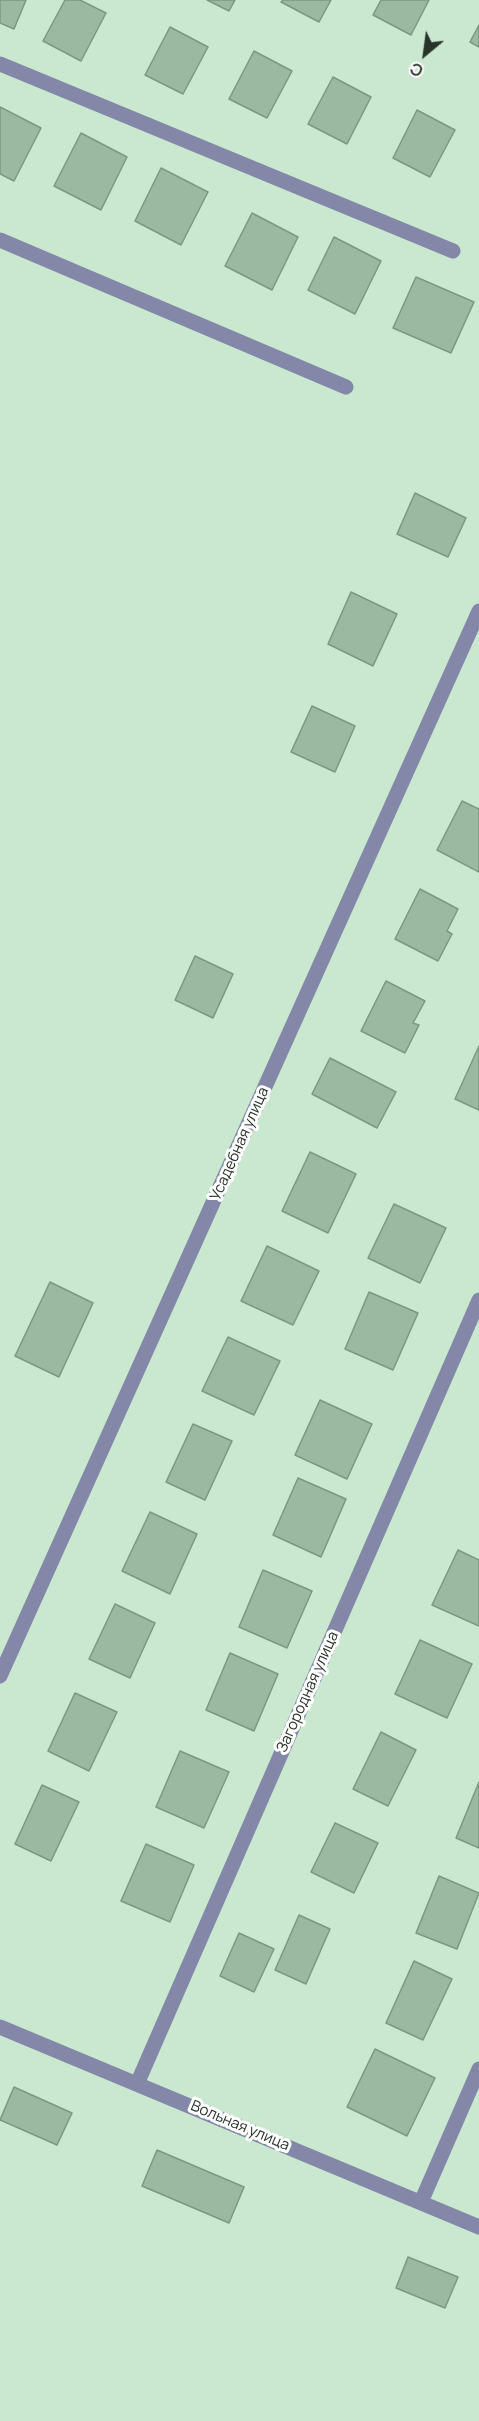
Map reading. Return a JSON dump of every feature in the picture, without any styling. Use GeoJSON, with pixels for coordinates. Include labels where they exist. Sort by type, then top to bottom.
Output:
{"type":"FeatureCollection","features":[{"type":"Feature","properties":{"kind":"street"},"geometry":{"type":"LineString","coordinates":[[0,64],[453,251]]}},
{"type":"Feature","properties":{"kind":"street"},"geometry":{"type":"LineString","coordinates":[[0,240],[346,387]]}},
{"type":"Feature","properties":{"kind":"street","name":"Усадебная улица"},"geometry":{"type":"LineString","coordinates":[[0,1676],[479,611]]}},
{"type":"Feature","properties":{"kind":"street","name":"Загородная улица"},"geometry":{"type":"LineString","coordinates":[[137,2084],[479,1300]]}},
{"type":"Feature","properties":{"kind":"street","name":"Вольная улица"},"geometry":{"type":"LineString","coordinates":[[0,2027],[479,2227]]}},
{"type":"Feature","properties":{"kind":"street"},"geometry":{"type":"LineString","coordinates":[[421,2202],[479,2069]]}},
{"type":"Feature","properties":{"kind":"building"},"geometry":{"type":"Polygon","coordinates":[[[0,0],[26,0],[14,29],[0,23],[0,0]]]}},
{"type":"Feature","properties":{"kind":"building"},"geometry":{"type":"Polygon","coordinates":[[[65,0],[80,0],[106,13],[81,61],[43,41],[65,0]]]}},
{"type":"Feature","properties":{"kind":"building"},"geometry":{"type":"Polygon","coordinates":[[[207,0],[235,0],[229,11],[207,0]]]}},
{"type":"Feature","properties":{"kind":"building"},"geometry":{"type":"Polygon","coordinates":[[[283,0],[331,0],[319,22],[281,2],[283,0]]]}},
{"type":"Feature","properties":{"kind":"building"},"geometry":{"type":"Polygon","coordinates":[[[381,0],[429,0],[411,35],[373,15],[381,0]]]}},
{"type":"Feature","properties":{"kind":"building"},"geometry":{"type":"Polygon","coordinates":[[[479,25],[479,47],[470,42],[479,25]]]}},
{"type":"Feature","properties":{"kind":"building"},"geometry":{"type":"Polygon","coordinates":[[[170,27],[208,47],[183,94],[145,75],[170,27]]]}},
{"type":"Feature","properties":{"kind":"building"},"geometry":{"type":"Polygon","coordinates":[[[254,51],[292,71],[267,118],[229,99],[254,51]]]}},
{"type":"Feature","properties":{"kind":"building"},"geometry":{"type":"Polygon","coordinates":[[[333,77],[371,97],[347,144],[308,124],[333,77]]]}},
{"type":"Feature","properties":{"kind":"building"},"geometry":{"type":"Polygon","coordinates":[[[0,107],[41,128],[14,181],[0,174],[0,107]]]}},
{"type":"Feature","properties":{"kind":"building"},"geometry":{"type":"Polygon","coordinates":[[[417,110],[455,130],[430,177],[393,158],[417,110]]]}},
{"type":"Feature","properties":{"kind":"building"},"geometry":{"type":"Polygon","coordinates":[[[81,133],[127,157],[101,210],[54,186],[81,133]]]}},
{"type":"Feature","properties":{"kind":"building"},"geometry":{"type":"Polygon","coordinates":[[[161,168],[208,192],[181,245],[135,221],[161,168]]]}},
{"type":"Feature","properties":{"kind":"building"},"geometry":{"type":"Polygon","coordinates":[[[252,213],[298,237],[272,290],[225,266],[252,213]]]}},
{"type":"Feature","properties":{"kind":"building"},"geometry":{"type":"Polygon","coordinates":[[[334,237],[381,261],[355,314],[308,290],[334,237]]]}},
{"type":"Feature","properties":{"kind":"building"},"geometry":{"type":"Polygon","coordinates":[[[416,277],[474,302],[451,353],[393,328],[416,277]]]}},
{"type":"Feature","properties":{"kind":"building"},"geometry":{"type":"Polygon","coordinates":[[[415,493],[466,518],[448,557],[397,534],[415,493]]]}},
{"type":"Feature","properties":{"kind":"building"},"geometry":{"type":"Polygon","coordinates":[[[351,592],[397,614],[373,666],[328,644],[351,592]]]}},
{"type":"Feature","properties":{"kind":"building"},"geometry":{"type":"Polygon","coordinates":[[[312,706],[355,726],[335,772],[291,752],[312,706]]]}},
{"type":"Feature","properties":{"kind":"building"},"geometry":{"type":"Polygon","coordinates":[[[462,801],[479,809],[479,872],[437,850],[462,801]]]}},
{"type":"Feature","properties":{"kind":"building"},"geometry":{"type":"Polygon","coordinates":[[[420,889],[458,909],[447,931],[452,934],[438,961],[395,939],[420,889]]]}},
{"type":"Feature","properties":{"kind":"building"},"geometry":{"type":"Polygon","coordinates":[[[195,956],[233,974],[213,1018],[175,1000],[195,956]]]}},
{"type":"Feature","properties":{"kind":"building"},"geometry":{"type":"Polygon","coordinates":[[[386,981],[425,1001],[413,1023],[419,1025],[405,1053],[361,1031],[386,981]]]}},
{"type":"Feature","properties":{"kind":"building"},"geometry":{"type":"Polygon","coordinates":[[[479,1046],[479,1110],[455,1099],[479,1046]]]}},
{"type":"Feature","properties":{"kind":"building"},"geometry":{"type":"Polygon","coordinates":[[[330,1058],[396,1092],[377,1128],[312,1094],[330,1058]]]}},
{"type":"Feature","properties":{"kind":"building"},"geometry":{"type":"Polygon","coordinates":[[[310,1152],[356,1174],[328,1233],[282,1211],[310,1152]]]}},
{"type":"Feature","properties":{"kind":"building"},"geometry":{"type":"Polygon","coordinates":[[[394,1204],[446,1228],[420,1283],[368,1258],[394,1204]]]}},
{"type":"Feature","properties":{"kind":"building"},"geometry":{"type":"Polygon","coordinates":[[[267,1246],[319,1271],[293,1325],[241,1301],[267,1246]]]}},
{"type":"Feature","properties":{"kind":"building"},"geometry":{"type":"Polygon","coordinates":[[[50,1282],[93,1303],[59,1377],[15,1356],[50,1282]]]}},
{"type":"Feature","properties":{"kind":"building"},"geometry":{"type":"Polygon","coordinates":[[[369,1292],[418,1313],[393,1370],[345,1349],[369,1292]]]}},
{"type":"Feature","properties":{"kind":"building"},"geometry":{"type":"Polygon","coordinates":[[[228,1337],[280,1361],[254,1415],[202,1391],[228,1337]]]}},
{"type":"Feature","properties":{"kind":"building"},"geometry":{"type":"Polygon","coordinates":[[[320,1400],[372,1424],[347,1479],[295,1455],[320,1400]]]}},
{"type":"Feature","properties":{"kind":"building"},"geometry":{"type":"Polygon","coordinates":[[[193,1424],[232,1441],[205,1500],[166,1482],[193,1424]]]}},
{"type":"Feature","properties":{"kind":"building"},"geometry":{"type":"Polygon","coordinates":[[[298,1478],[346,1499],[321,1557],[273,1535],[298,1478]]]}},
{"type":"Feature","properties":{"kind":"building"},"geometry":{"type":"Polygon","coordinates":[[[150,1512],[197,1534],[170,1594],[122,1571],[150,1512]]]}},
{"type":"Feature","properties":{"kind":"building"},"geometry":{"type":"Polygon","coordinates":[[[458,1550],[479,1560],[479,1626],[432,1605],[458,1550]]]}},
{"type":"Feature","properties":{"kind":"building"},"geometry":{"type":"Polygon","coordinates":[[[263,1570],[312,1591],[287,1648],[239,1627],[263,1570]]]}},
{"type":"Feature","properties":{"kind":"building"},"geometry":{"type":"Polygon","coordinates":[[[115,1604],[155,1623],[130,1678],[89,1659],[115,1604]]]}},
{"type":"Feature","properties":{"kind":"building"},"geometry":{"type":"Polygon","coordinates":[[[420,1640],[472,1664],[447,1718],[395,1694],[420,1640]]]}},
{"type":"Feature","properties":{"kind":"building"},"geometry":{"type":"Polygon","coordinates":[[[230,1653],[278,1674],[254,1731],[206,1710],[230,1653]]]}},
{"type":"Feature","properties":{"kind":"building"},"geometry":{"type":"Polygon","coordinates":[[[75,1693],[117,1712],[89,1771],[48,1751],[75,1693]]]}},
{"type":"Feature","properties":{"kind":"building"},"geometry":{"type":"Polygon","coordinates":[[[381,1732],[416,1750],[388,1806],[353,1789],[381,1732]]]}},
{"type":"Feature","properties":{"kind":"building"},"geometry":{"type":"Polygon","coordinates":[[[180,1751],[229,1772],[204,1828],[156,1807],[180,1751]]]}},
{"type":"Feature","properties":{"kind":"building"},"geometry":{"type":"Polygon","coordinates":[[[479,1782],[479,1848],[456,1838],[479,1782]]]}},
{"type":"Feature","properties":{"kind":"building"},"geometry":{"type":"Polygon","coordinates":[[[42,1785],[79,1802],[51,1861],[15,1844],[42,1785]]]}},
{"type":"Feature","properties":{"kind":"building"},"geometry":{"type":"Polygon","coordinates":[[[335,1823],[378,1843],[354,1893],[311,1872],[335,1823]]]}},
{"type":"Feature","properties":{"kind":"building"},"geometry":{"type":"Polygon","coordinates":[[[146,1844],[194,1865],[170,1922],[121,1901],[146,1844]]]}},
{"type":"Feature","properties":{"kind":"building"},"geometry":{"type":"Polygon","coordinates":[[[439,1876],[479,1893],[457,1949],[416,1933],[439,1876]]]}},
{"type":"Feature","properties":{"kind":"building"},"geometry":{"type":"Polygon","coordinates":[[[299,1915],[330,1929],[306,1984],[275,1970],[299,1915]]]}},
{"type":"Feature","properties":{"kind":"building"},"geometry":{"type":"Polygon","coordinates":[[[239,1933],[274,1949],[254,1992],[220,1976],[239,1933]]]}},
{"type":"Feature","properties":{"kind":"building"},"geometry":{"type":"Polygon","coordinates":[[[414,1961],[452,1979],[423,2040],[386,2023],[414,1961]]]}},
{"type":"Feature","properties":{"kind":"building"},"geometry":{"type":"Polygon","coordinates":[[[375,2049],[435,2078],[407,2136],[347,2107],[375,2049]]]}},
{"type":"Feature","properties":{"kind":"building"},"geometry":{"type":"Polygon","coordinates":[[[14,2087],[72,2113],[57,2145],[0,2120],[14,2087]]]}},
{"type":"Feature","properties":{"kind":"building"},"geometry":{"type":"Polygon","coordinates":[[[157,2150],[244,2187],[229,2223],[142,2186],[157,2150]]]}},
{"type":"Feature","properties":{"kind":"building"},"geometry":{"type":"Polygon","coordinates":[[[408,2257],[458,2277],[445,2308],[396,2288],[408,2257]]]}}]}
